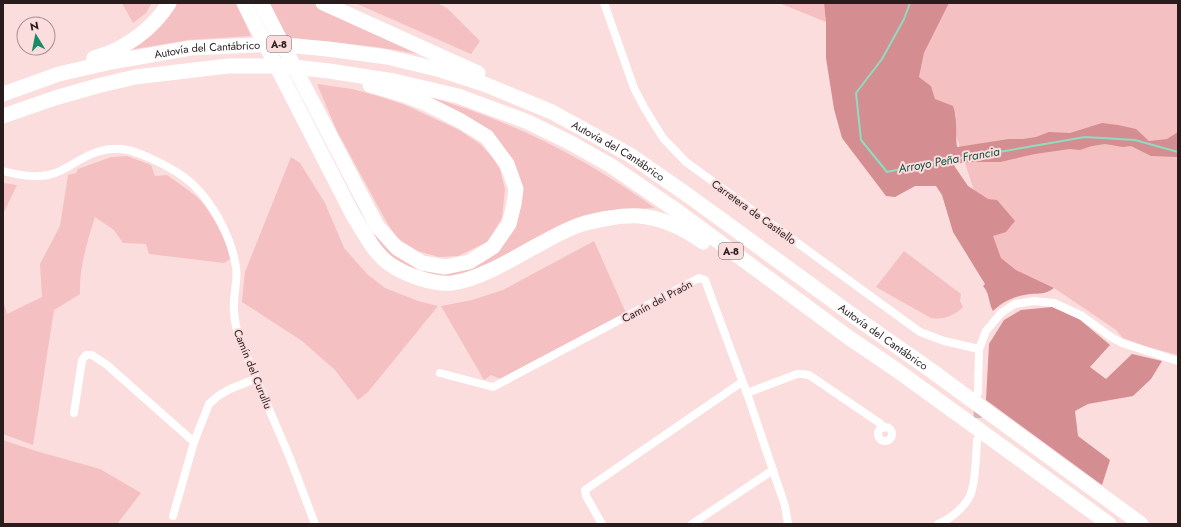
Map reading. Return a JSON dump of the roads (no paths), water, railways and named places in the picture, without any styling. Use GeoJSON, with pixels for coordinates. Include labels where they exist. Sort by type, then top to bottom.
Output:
{"type":"FeatureCollection","features":[{"type":"Feature","properties":{"kind":"highway"},"geometry":{"type":"LineString","coordinates":[[3,88],[40,74],[100,56],[119,48],[144,32],[162,13],[169,3]]}},
{"type":"Feature","properties":{"kind":"highway"},"geometry":{"type":"LineString","coordinates":[[244,3],[353,215],[371,245],[390,265],[414,277],[435,282],[451,283],[476,276],[502,266],[556,235],[580,225],[605,219],[638,216],[664,222],[690,233],[845,340],[898,371]]}},
{"type":"Feature","properties":{"kind":"highway"},"geometry":{"type":"LineString","coordinates":[[261,3],[377,226],[397,248],[422,263],[445,267],[469,262],[493,247],[509,224],[516,189],[508,164],[487,137],[458,120],[411,98],[367,84],[309,70]]}},
{"type":"Feature","properties":{"kind":"highway"},"geometry":{"type":"LineString","coordinates":[[324,3],[580,119],[633,150],[689,196]]}},
{"type":"Feature","properties":{"kind":"highway","name":"Autovía del Cantábrico"},"geometry":{"type":"LineString","coordinates":[[3,94],[59,74],[111,62],[191,48],[244,45],[288,45],[387,57],[441,70],[484,84],[552,112],[630,155],[689,196],[1141,524]]}},
{"type":"Feature","properties":{"kind":"highway","name":"Autovía del Cantábrico"},"geometry":{"type":"LineString","coordinates":[[3,116],[69,94],[135,77],[221,67],[261,65],[330,71],[394,81],[458,96],[528,122],[569,142],[610,165],[674,209],[848,337],[898,371],[1108,524]]}},
{"type":"Feature","properties":{"kind":"street","name":"Carretera de Castiello"},"geometry":{"type":"LineString","coordinates":[[604,3],[634,88],[645,110],[663,138],[686,162],[920,332],[944,341],[979,349]]}},
{"type":"Feature","properties":{"kind":"street","name":"Camín del Curullu"},"geometry":{"type":"LineString","coordinates":[[3,171],[38,177],[60,171],[82,158],[97,152],[111,149],[123,149],[136,151],[163,164],[185,178],[197,189],[217,214],[231,244],[236,269],[234,322],[239,339],[290,458],[315,524]]}},
{"type":"Feature","properties":{"kind":"street","name":"Camín del Praón"},"geometry":{"type":"LineString","coordinates":[[440,373],[493,387],[699,278],[705,280],[747,393],[785,506],[788,524]]}},
{"type":"Feature","properties":{"kind":"street"},"geometry":{"type":"LineString","coordinates":[[978,393],[979,349],[986,331],[1001,313],[1015,304],[1034,300],[1054,303],[1082,316],[1122,344],[1178,361]]}},
{"type":"Feature","properties":{"kind":"street"},"geometry":{"type":"LineString","coordinates":[[74,413],[82,360],[86,355],[92,355],[120,376],[194,442]]}},
{"type":"Feature","properties":{"kind":"street"},"geometry":{"type":"LineString","coordinates":[[747,393],[797,374],[809,375],[861,409],[881,424],[883,428]]}},
{"type":"Feature","properties":{"kind":"street"},"geometry":{"type":"LineString","coordinates":[[173,516],[194,442],[209,404],[218,396],[230,389],[255,379]]}},
{"type":"Feature","properties":{"kind":"street"},"geometry":{"type":"LineString","coordinates":[[602,524],[586,496],[585,490],[742,382]]}},
{"type":"Feature","properties":{"kind":"street"},"geometry":{"type":"LineString","coordinates":[[938,524],[951,521],[963,506],[972,491],[977,440]]}},
{"type":"Feature","properties":{"kind":"street"},"geometry":{"type":"LineString","coordinates":[[692,524],[773,470]]}},
{"type":"Feature","properties":{"kind":"waterway","name":"Arroyo Peña Francia"},"geometry":{"type":"LineString","coordinates":[[910,3],[904,19],[882,59],[856,93],[861,140],[887,172],[932,162],[1085,137],[1135,140],[1178,152]]}},
{"type":"Feature","properties":{"kind":"tunnel"},"geometry":{"type":"LineString","coordinates":[[977,430],[978,404]]}}]}
